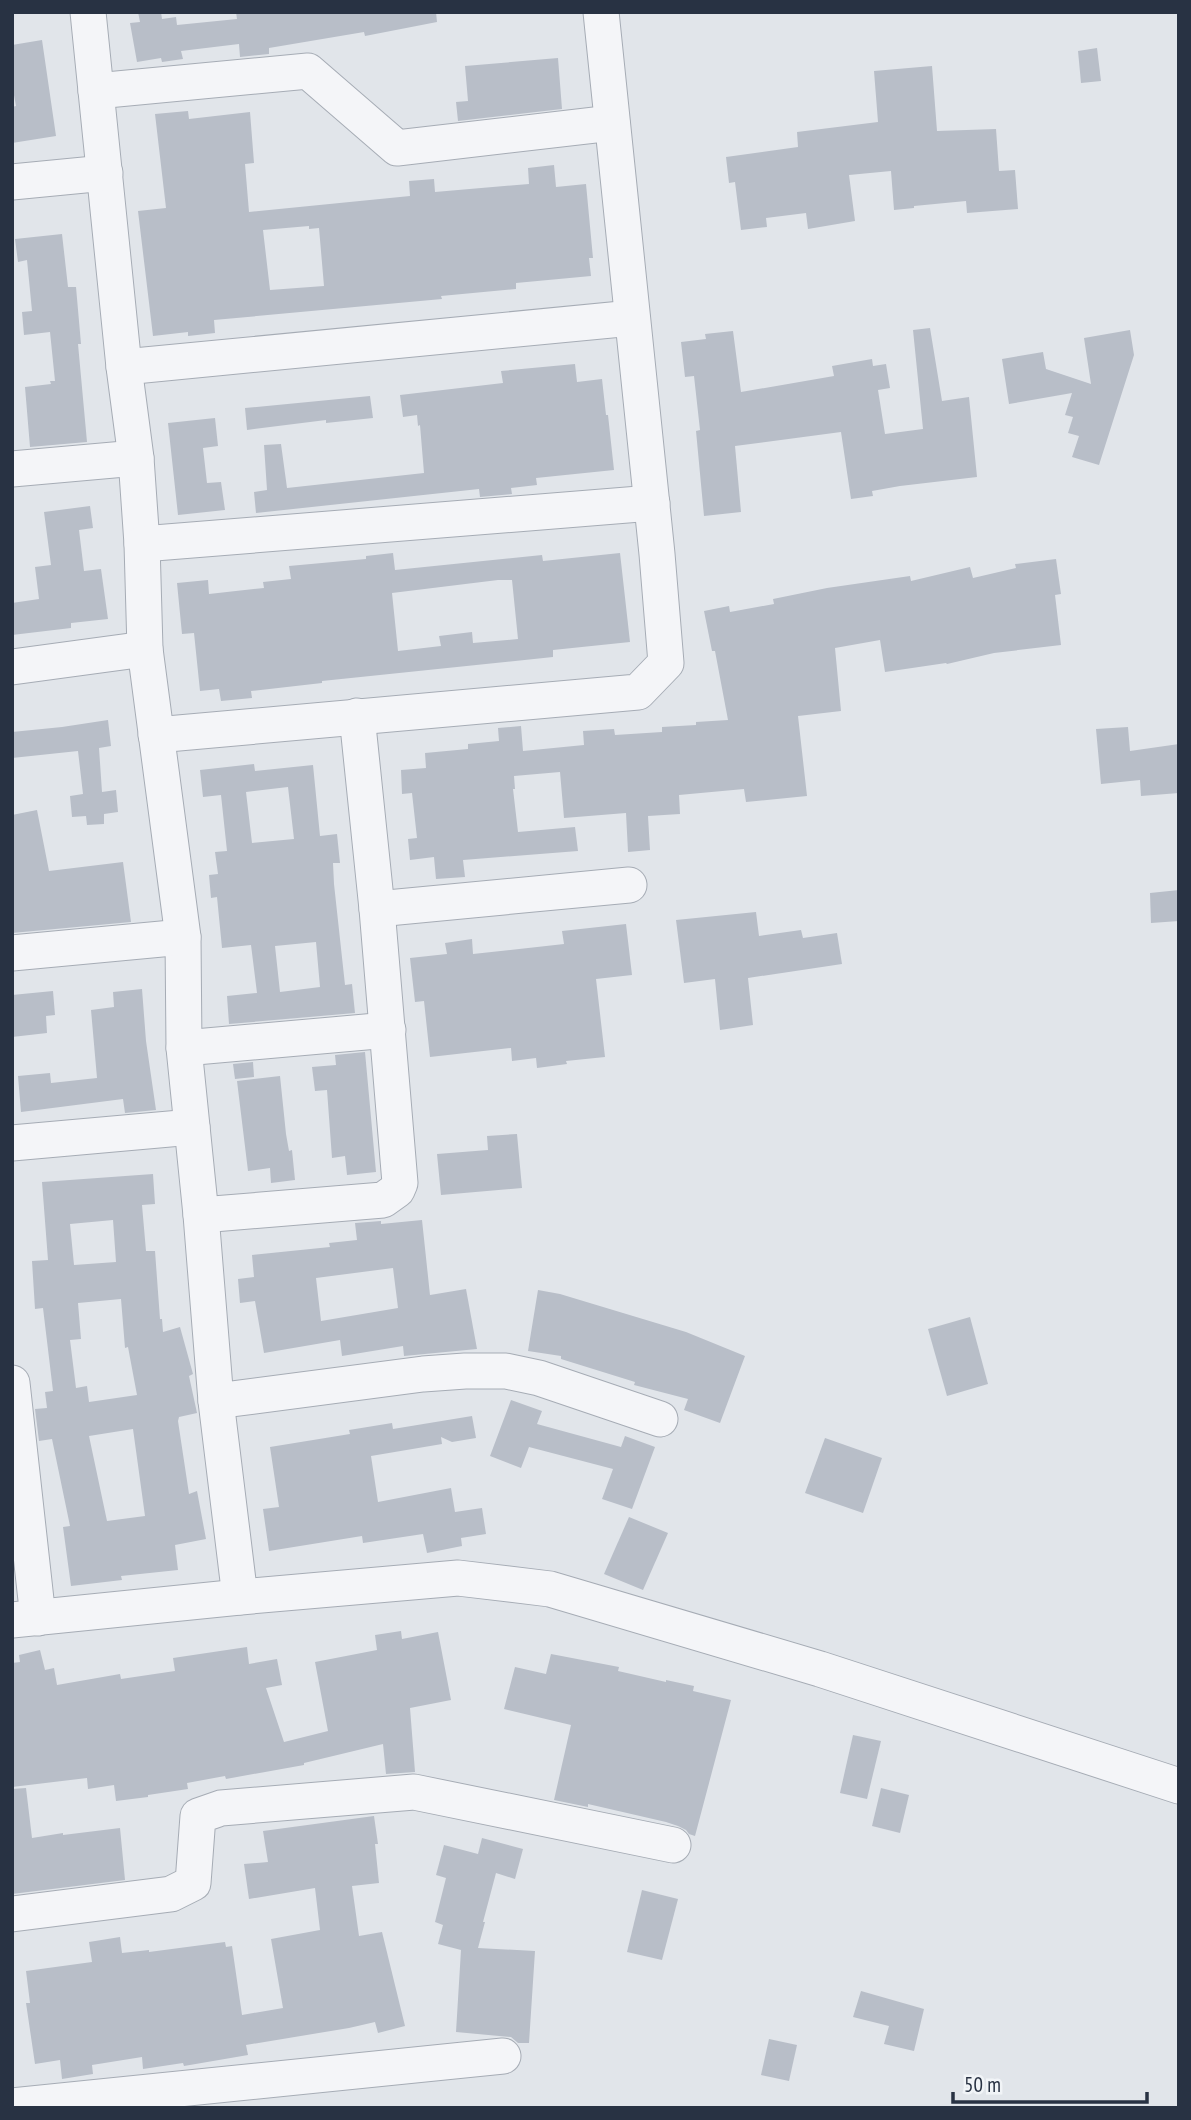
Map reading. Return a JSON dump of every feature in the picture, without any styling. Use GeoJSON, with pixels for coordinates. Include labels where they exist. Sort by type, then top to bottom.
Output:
{"type":"FeatureCollection","features":[{"type":"Feature","properties":{"kind":"street"},"geometry":{"type":"LineString","coordinates":[[88,12],[124,367],[136,458],[145,649],[183,937],[184,1048],[216,1401],[240,1597]]}},
{"type":"Feature","properties":{"kind":"street"},"geometry":{"type":"LineString","coordinates":[[156,735],[638,692],[666,663],[601,12]]}},
{"type":"Feature","properties":{"kind":"street"},"geometry":{"type":"LineString","coordinates":[[96,91],[308,71],[397,148],[612,123]]}},
{"type":"Feature","properties":{"kind":"street"},"geometry":{"type":"LineString","coordinates":[[12,182],[105,173]]}},
{"type":"Feature","properties":{"kind":"street"},"geometry":{"type":"LineString","coordinates":[[124,367],[632,318]]}},
{"type":"Feature","properties":{"kind":"street"},"geometry":{"type":"LineString","coordinates":[[12,469],[136,458]]}},
{"type":"Feature","properties":{"kind":"street"},"geometry":{"type":"LineString","coordinates":[[142,544],[652,503]]}},
{"type":"Feature","properties":{"kind":"street"},"geometry":{"type":"LineString","coordinates":[[12,667],[145,649]]}},
{"type":"Feature","properties":{"kind":"street"},"geometry":{"type":"LineString","coordinates":[[201,1215],[383,1200],[397,1190],[400,1183],[377,909],[357,716]]}},
{"type":"Feature","properties":{"kind":"street"},"geometry":{"type":"LineString","coordinates":[[377,909],[629,885]]}},
{"type":"Feature","properties":{"kind":"street"},"geometry":{"type":"LineString","coordinates":[[12,953],[183,937]]}},
{"type":"Feature","properties":{"kind":"street"},"geometry":{"type":"LineString","coordinates":[[184,1048],[388,1030]]}},
{"type":"Feature","properties":{"kind":"street"},"geometry":{"type":"LineString","coordinates":[[12,1143],[192,1127]]}},
{"type":"Feature","properties":{"kind":"street"},"geometry":{"type":"LineString","coordinates":[[216,1401],[424,1374],[506,1371],[539,1378],[660,1419]]}},
{"type":"Feature","properties":{"kind":"street"},"geometry":{"type":"LineString","coordinates":[[12,1383],[25,1619],[458,1578],[550,1590],[820,1670],[1179,1786]]}},
{"type":"Feature","properties":{"kind":"street"},"geometry":{"type":"LineString","coordinates":[[12,1914],[172,1894],[193,1883],[198,1816],[221,1808],[414,1792],[673,1845]]}},
{"type":"Feature","properties":{"kind":"street"},"geometry":{"type":"LineString","coordinates":[[12,2106],[503,2056]]}},
{"type":"Feature","properties":{"kind":"building"},"geometry":{"type":"Polygon","coordinates":[[[138,12],[161,12],[162,19],[176,17],[177,25],[237,19],[236,12],[436,12],[437,22],[365,36],[364,32],[269,48],[269,54],[240,57],[239,44],[181,51],[183,59],[162,62],[161,58],[137,62],[130,23],[140,22],[138,12]]]}},
{"type":"Feature","properties":{"kind":"building"},"geometry":{"type":"Polygon","coordinates":[[[42,40],[56,136],[12,143],[12,107],[16,106],[12,84],[12,45],[42,40]]]}},
{"type":"Feature","properties":{"kind":"building"},"geometry":{"type":"Polygon","coordinates":[[[1097,48],[1101,81],[1081,83],[1078,51],[1097,48]]]}},
{"type":"Feature","properties":{"kind":"building"},"geometry":{"type":"Polygon","coordinates":[[[558,58],[562,109],[458,121],[456,102],[468,101],[465,66],[558,58]]]}},
{"type":"Feature","properties":{"kind":"building"},"geometry":{"type":"Polygon","coordinates":[[[932,66],[937,131],[996,129],[999,171],[1015,170],[1018,209],[967,213],[966,201],[894,210],[891,171],[849,175],[855,221],[808,229],[806,213],[766,218],[767,227],[741,230],[735,182],[729,183],[726,157],[798,147],[797,132],[878,122],[874,71],[932,66]]]}},
{"type":"Feature","properties":{"kind":"building"},"geometry":{"type":"Polygon","coordinates":[[[188,111],[189,119],[250,112],[254,163],[245,164],[249,212],[410,196],[409,181],[434,179],[435,192],[529,184],[528,168],[554,165],[556,187],[586,184],[593,258],[589,258],[591,276],[516,283],[516,289],[441,296],[442,299],[214,320],[215,333],[188,336],[188,332],[153,336],[138,211],[166,208],[155,114],[188,111]],[[309,226],[263,230],[270,290],[324,286],[319,228],[309,229],[309,226]]]}},
{"type":"Feature","properties":{"kind":"building"},"geometry":{"type":"Polygon","coordinates":[[[62,234],[68,287],[76,287],[87,442],[30,447],[25,387],[51,384],[50,381],[55,381],[50,332],[24,335],[22,312],[32,311],[27,260],[18,262],[15,239],[62,234]]]}},
{"type":"Feature","properties":{"kind":"building"},"geometry":{"type":"Polygon","coordinates":[[[930,328],[942,401],[969,397],[977,477],[900,486],[872,491],[873,496],[851,499],[841,432],[735,446],[741,512],[704,516],[696,431],[700,430],[694,376],[685,377],[681,342],[706,339],[705,334],[733,331],[741,392],[834,376],[832,366],[872,359],[873,366],[886,364],[890,388],[878,390],[885,434],[923,429],[913,330],[930,328]]]}},
{"type":"Feature","properties":{"kind":"building"},"geometry":{"type":"Polygon","coordinates":[[[1130,330],[1134,355],[1099,465],[1072,457],[1079,436],[1068,433],[1073,417],[1065,415],[1072,393],[1009,404],[1002,359],[1043,352],[1046,369],[1091,384],[1084,338],[1130,330]]]}},
{"type":"Feature","properties":{"kind":"building"},"geometry":{"type":"Polygon","coordinates":[[[575,364],[577,382],[602,379],[614,470],[536,478],[537,485],[511,488],[512,494],[480,497],[479,489],[256,513],[254,492],[267,490],[264,445],[281,444],[287,488],[424,473],[417,415],[403,417],[400,395],[503,383],[501,371],[575,364]]]}},
{"type":"Feature","properties":{"kind":"building"},"geometry":{"type":"Polygon","coordinates":[[[370,396],[373,418],[326,423],[326,420],[247,430],[245,408],[370,396]]]}},
{"type":"Feature","properties":{"kind":"building"},"geometry":{"type":"Polygon","coordinates":[[[215,418],[218,446],[203,448],[207,483],[221,482],[225,510],[178,515],[168,423],[215,418]]]}},
{"type":"Feature","properties":{"kind":"building"},"geometry":{"type":"Polygon","coordinates":[[[90,506],[93,528],[79,530],[84,571],[101,569],[108,619],[71,623],[71,628],[12,635],[12,603],[39,599],[35,567],[51,565],[44,512],[90,506]]]}},
{"type":"Feature","properties":{"kind":"building"},"geometry":{"type":"Polygon","coordinates":[[[393,553],[395,570],[542,555],[543,561],[620,553],[630,642],[553,650],[553,657],[251,691],[252,698],[221,701],[219,689],[200,691],[194,633],[182,634],[177,583],[208,580],[209,594],[264,588],[263,582],[291,579],[289,566],[366,559],[366,556],[393,553]],[[512,580],[392,593],[398,651],[441,646],[439,636],[472,632],[473,643],[518,639],[512,580]]]}},
{"type":"Feature","properties":{"kind":"building"},"geometry":{"type":"Polygon","coordinates":[[[1056,559],[1061,594],[1055,595],[1061,645],[994,653],[947,664],[885,672],[880,640],[835,648],[841,711],[798,716],[807,796],[746,802],[744,789],[679,795],[680,814],[648,816],[650,850],[628,852],[626,813],[564,818],[560,772],[514,776],[518,832],[575,827],[578,851],[463,860],[465,877],[436,879],[434,857],[410,860],[408,839],[417,838],[412,793],[402,794],[401,770],[426,768],[425,753],[468,749],[468,744],[499,741],[498,728],[521,726],[523,751],[584,745],[583,731],[614,729],[615,735],[662,732],[662,727],[728,720],[715,651],[712,651],[704,611],[729,606],[730,612],[774,604],[773,599],[827,588],[910,576],[911,581],[970,567],[973,578],[1016,568],[1015,564],[1056,559]]]}},
{"type":"Feature","properties":{"kind":"building"},"geometry":{"type":"Polygon","coordinates":[[[108,720],[111,746],[99,748],[102,792],[116,790],[118,812],[104,814],[104,824],[87,825],[86,816],[72,817],[70,796],[83,794],[78,751],[12,758],[12,732],[108,720]]]}},
{"type":"Feature","properties":{"kind":"building"},"geometry":{"type":"Polygon","coordinates":[[[1128,727],[1130,751],[1179,744],[1179,793],[1141,796],[1140,780],[1101,784],[1096,729],[1128,727]]]}},
{"type":"Feature","properties":{"kind":"building"},"geometry":{"type":"Polygon","coordinates":[[[254,764],[255,771],[313,765],[320,836],[337,834],[340,863],[333,863],[334,884],[345,985],[352,984],[355,1013],[229,1024],[227,996],[257,993],[251,945],[222,948],[217,897],[211,898],[209,875],[218,874],[215,852],[227,851],[221,795],[203,797],[200,770],[254,764]],[[288,787],[246,792],[252,843],[294,839],[288,787]],[[316,942],[275,946],[280,992],[320,987],[316,942]]]}},
{"type":"Feature","properties":{"kind":"building"},"geometry":{"type":"Polygon","coordinates":[[[37,810],[49,871],[123,862],[131,922],[12,933],[12,815],[37,810]]]}},
{"type":"Feature","properties":{"kind":"building"},"geometry":{"type":"Polygon","coordinates":[[[1179,890],[1179,921],[1151,923],[1150,893],[1179,890]]]}},
{"type":"Feature","properties":{"kind":"building"},"geometry":{"type":"Polygon","coordinates":[[[756,912],[759,936],[801,930],[803,938],[837,933],[842,964],[748,978],[753,1025],[720,1030],[715,979],[684,983],[676,920],[756,912]]]}},
{"type":"Feature","properties":{"kind":"building"},"geometry":{"type":"Polygon","coordinates":[[[626,924],[632,975],[596,979],[605,1057],[566,1061],[567,1064],[537,1068],[536,1058],[512,1061],[511,1048],[430,1057],[424,1001],[415,1002],[410,958],[447,954],[445,943],[472,939],[473,954],[564,944],[562,931],[626,924]]]}},
{"type":"Feature","properties":{"kind":"building"},"geometry":{"type":"Polygon","coordinates":[[[142,989],[156,1110],[125,1113],[123,1099],[21,1112],[18,1076],[50,1073],[51,1083],[97,1078],[91,1010],[114,1007],[113,992],[142,989]]]}},
{"type":"Feature","properties":{"kind":"building"},"geometry":{"type":"Polygon","coordinates":[[[53,991],[55,1015],[46,1016],[47,1033],[12,1037],[12,995],[53,991]]]}},
{"type":"Feature","properties":{"kind":"building"},"geometry":{"type":"Polygon","coordinates":[[[365,1052],[376,1172],[347,1175],[345,1156],[332,1158],[327,1090],[315,1091],[312,1067],[336,1065],[335,1055],[365,1052]]]}},
{"type":"Feature","properties":{"kind":"building"},"geometry":{"type":"Polygon","coordinates":[[[253,1062],[254,1077],[235,1079],[233,1064],[253,1062]]]}},
{"type":"Feature","properties":{"kind":"building"},"geometry":{"type":"Polygon","coordinates":[[[280,1076],[286,1134],[289,1151],[292,1150],[295,1180],[271,1183],[270,1168],[248,1171],[237,1081],[280,1076]]]}},
{"type":"Feature","properties":{"kind":"building"},"geometry":{"type":"Polygon","coordinates":[[[517,1134],[522,1188],[441,1195],[437,1154],[488,1150],[487,1136],[517,1134]]]}},
{"type":"Feature","properties":{"kind":"building"},"geometry":{"type":"Polygon","coordinates":[[[153,1174],[155,1204],[142,1205],[146,1251],[155,1251],[163,1332],[180,1327],[193,1374],[189,1376],[197,1413],[179,1417],[178,1421],[189,1494],[197,1491],[206,1539],[175,1545],[178,1570],[121,1576],[122,1580],[71,1586],[63,1527],[70,1526],[52,1439],[39,1441],[35,1409],[47,1408],[45,1392],[53,1391],[43,1308],[35,1309],[32,1261],[48,1260],[42,1182],[153,1174]],[[113,1220],[70,1224],[74,1265],[116,1262],[113,1220]],[[121,1299],[78,1303],[81,1339],[70,1340],[76,1388],[87,1386],[89,1402],[137,1395],[128,1347],[125,1348],[121,1299]],[[133,1429],[89,1436],[107,1521],[145,1516],[133,1429]]]}},
{"type":"Feature","properties":{"kind":"building"},"geometry":{"type":"Polygon","coordinates":[[[422,1220],[430,1295],[466,1289],[477,1349],[404,1356],[403,1346],[342,1356],[340,1340],[264,1353],[255,1301],[240,1303],[238,1279],[254,1277],[252,1255],[330,1247],[329,1243],[357,1240],[355,1223],[381,1221],[381,1224],[422,1220]],[[393,1268],[316,1278],[321,1321],[398,1308],[393,1268]]]}},
{"type":"Feature","properties":{"kind":"building"},"geometry":{"type":"Polygon","coordinates":[[[538,1290],[560,1294],[686,1332],[745,1356],[720,1423],[684,1410],[688,1399],[634,1385],[635,1382],[561,1359],[561,1356],[528,1351],[538,1290]]]}},
{"type":"Feature","properties":{"kind":"building"},"geometry":{"type":"Polygon","coordinates":[[[970,1317],[988,1384],[947,1396],[928,1329],[970,1317]]]}},
{"type":"Feature","properties":{"kind":"building"},"geometry":{"type":"Polygon","coordinates":[[[511,1400],[542,1411],[537,1424],[621,1447],[625,1436],[655,1447],[632,1509],[602,1499],[613,1469],[529,1447],[521,1468],[490,1456],[511,1400]]]}},
{"type":"Feature","properties":{"kind":"building"},"geometry":{"type":"Polygon","coordinates":[[[472,1416],[476,1438],[452,1442],[441,1437],[442,1444],[371,1456],[378,1502],[451,1488],[455,1512],[482,1508],[486,1534],[461,1538],[462,1546],[427,1553],[423,1534],[363,1543],[362,1536],[269,1551],[263,1509],[279,1507],[270,1447],[350,1434],[349,1430],[392,1423],[393,1429],[472,1416]]]}},
{"type":"Feature","properties":{"kind":"building"},"geometry":{"type":"Polygon","coordinates":[[[825,1438],[882,1458],[863,1513],[805,1493],[825,1438]]]}},
{"type":"Feature","properties":{"kind":"building"},"geometry":{"type":"Polygon","coordinates":[[[629,1517],[668,1533],[643,1590],[604,1574],[629,1517]]]}},
{"type":"Feature","properties":{"kind":"building"},"geometry":{"type":"Polygon","coordinates":[[[401,1631],[402,1639],[438,1632],[451,1700],[410,1708],[415,1772],[386,1774],[383,1744],[304,1765],[187,1783],[188,1789],[116,1801],[114,1785],[88,1789],[87,1778],[12,1787],[12,1663],[20,1662],[19,1655],[40,1650],[45,1670],[54,1668],[57,1685],[120,1674],[121,1679],[175,1671],[173,1658],[247,1647],[249,1664],[277,1659],[282,1685],[266,1688],[284,1742],[328,1731],[315,1662],[377,1650],[375,1635],[401,1631]]]}},
{"type":"Feature","properties":{"kind":"building"},"geometry":{"type":"Polygon","coordinates":[[[551,1654],[619,1667],[618,1671],[666,1682],[694,1686],[693,1691],[731,1700],[695,1836],[666,1822],[588,1804],[588,1807],[554,1800],[571,1725],[504,1709],[515,1667],[546,1674],[551,1654]]]}},
{"type":"Feature","properties":{"kind":"building"},"geometry":{"type":"Polygon","coordinates":[[[853,1735],[881,1741],[867,1799],[840,1793],[853,1735]]]}},
{"type":"Feature","properties":{"kind":"building"},"geometry":{"type":"Polygon","coordinates":[[[26,1788],[32,1838],[120,1828],[125,1880],[12,1894],[12,1789],[26,1788]]]}},
{"type":"Feature","properties":{"kind":"building"},"geometry":{"type":"Polygon","coordinates":[[[881,1788],[909,1795],[900,1833],[872,1826],[881,1788]]]}},
{"type":"Feature","properties":{"kind":"building"},"geometry":{"type":"Polygon","coordinates":[[[374,1816],[379,1883],[352,1886],[359,1936],[382,1932],[405,2026],[378,2033],[375,2022],[246,2045],[248,2055],[184,2066],[183,2063],[143,2069],[142,2057],[92,2065],[93,2074],[62,2079],[60,2060],[35,2064],[26,2003],[30,2003],[26,1971],[92,1962],[89,1942],[120,1937],[122,1953],[225,1942],[226,1947],[232,1946],[242,2015],[283,2008],[271,1939],[320,1930],[315,1888],[249,1899],[244,1864],[268,1862],[263,1831],[374,1816]]]}},
{"type":"Feature","properties":{"kind":"building"},"geometry":{"type":"Polygon","coordinates":[[[482,1838],[523,1849],[515,1879],[496,1873],[478,1948],[535,1951],[529,2043],[518,2043],[511,2037],[456,2032],[461,1950],[438,1944],[443,1925],[435,1922],[446,1878],[436,1875],[444,1845],[478,1854],[482,1838]]]}},
{"type":"Feature","properties":{"kind":"building"},"geometry":{"type":"Polygon","coordinates":[[[642,1890],[678,1899],[662,1960],[627,1952],[642,1890]]]}},
{"type":"Feature","properties":{"kind":"building"},"geometry":{"type":"Polygon","coordinates":[[[861,1991],[924,2009],[914,2051],[884,2044],[889,2026],[853,2017],[861,1991]]]}},
{"type":"Feature","properties":{"kind":"building"},"geometry":{"type":"Polygon","coordinates":[[[769,2039],[797,2045],[789,2081],[761,2075],[769,2039]]]}}]}
